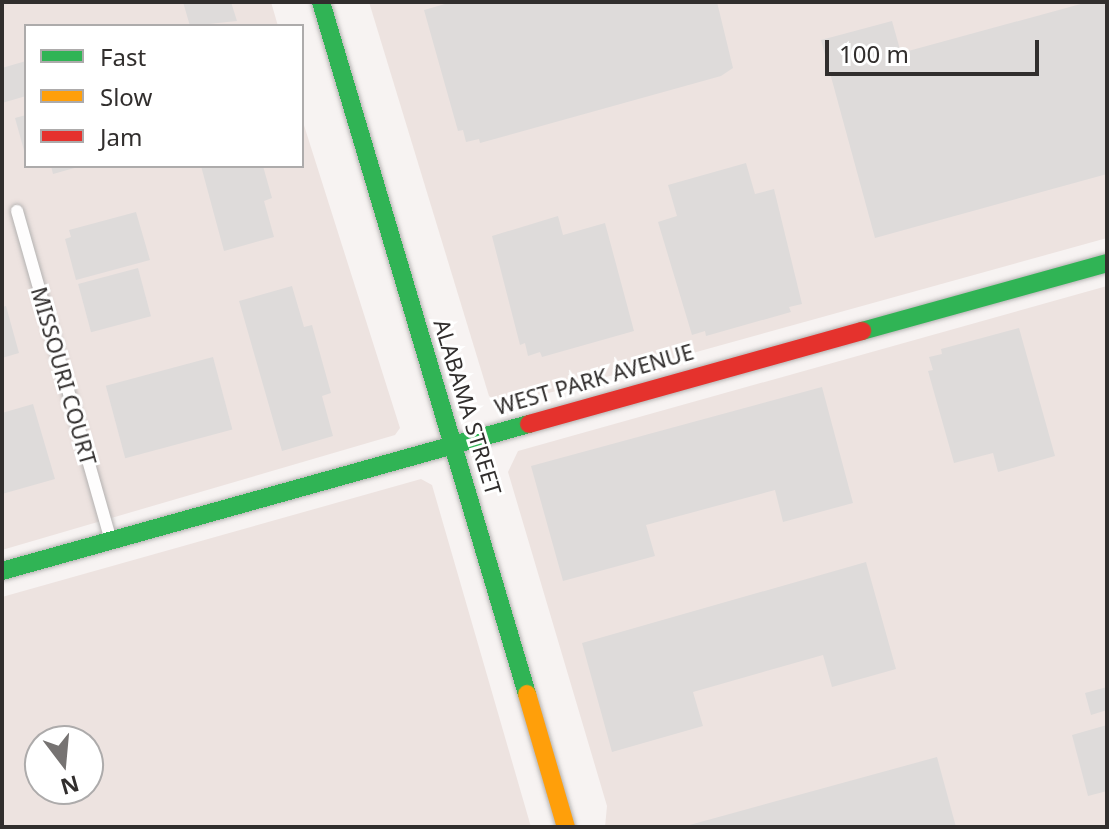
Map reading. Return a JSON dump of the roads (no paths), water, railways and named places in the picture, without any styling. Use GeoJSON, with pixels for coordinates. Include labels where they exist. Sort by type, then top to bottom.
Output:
{"type":"FeatureCollection","features":[{"type":"Feature","properties":{"kind":"street","name":"ALABAMA STREET"},"geometry":{"type":"LineString","coordinates":[[321,2],[455,443],[566,827]]}},
{"type":"Feature","properties":{"kind":"street","name":"MISSOURI COURT"},"geometry":{"type":"LineString","coordinates":[[17,211],[111,540]]}},
{"type":"Feature","properties":{"kind":"street","name":"WEST PARK AVENUE"},"geometry":{"type":"LineString","coordinates":[[2,571],[1107,263]]}}]}
